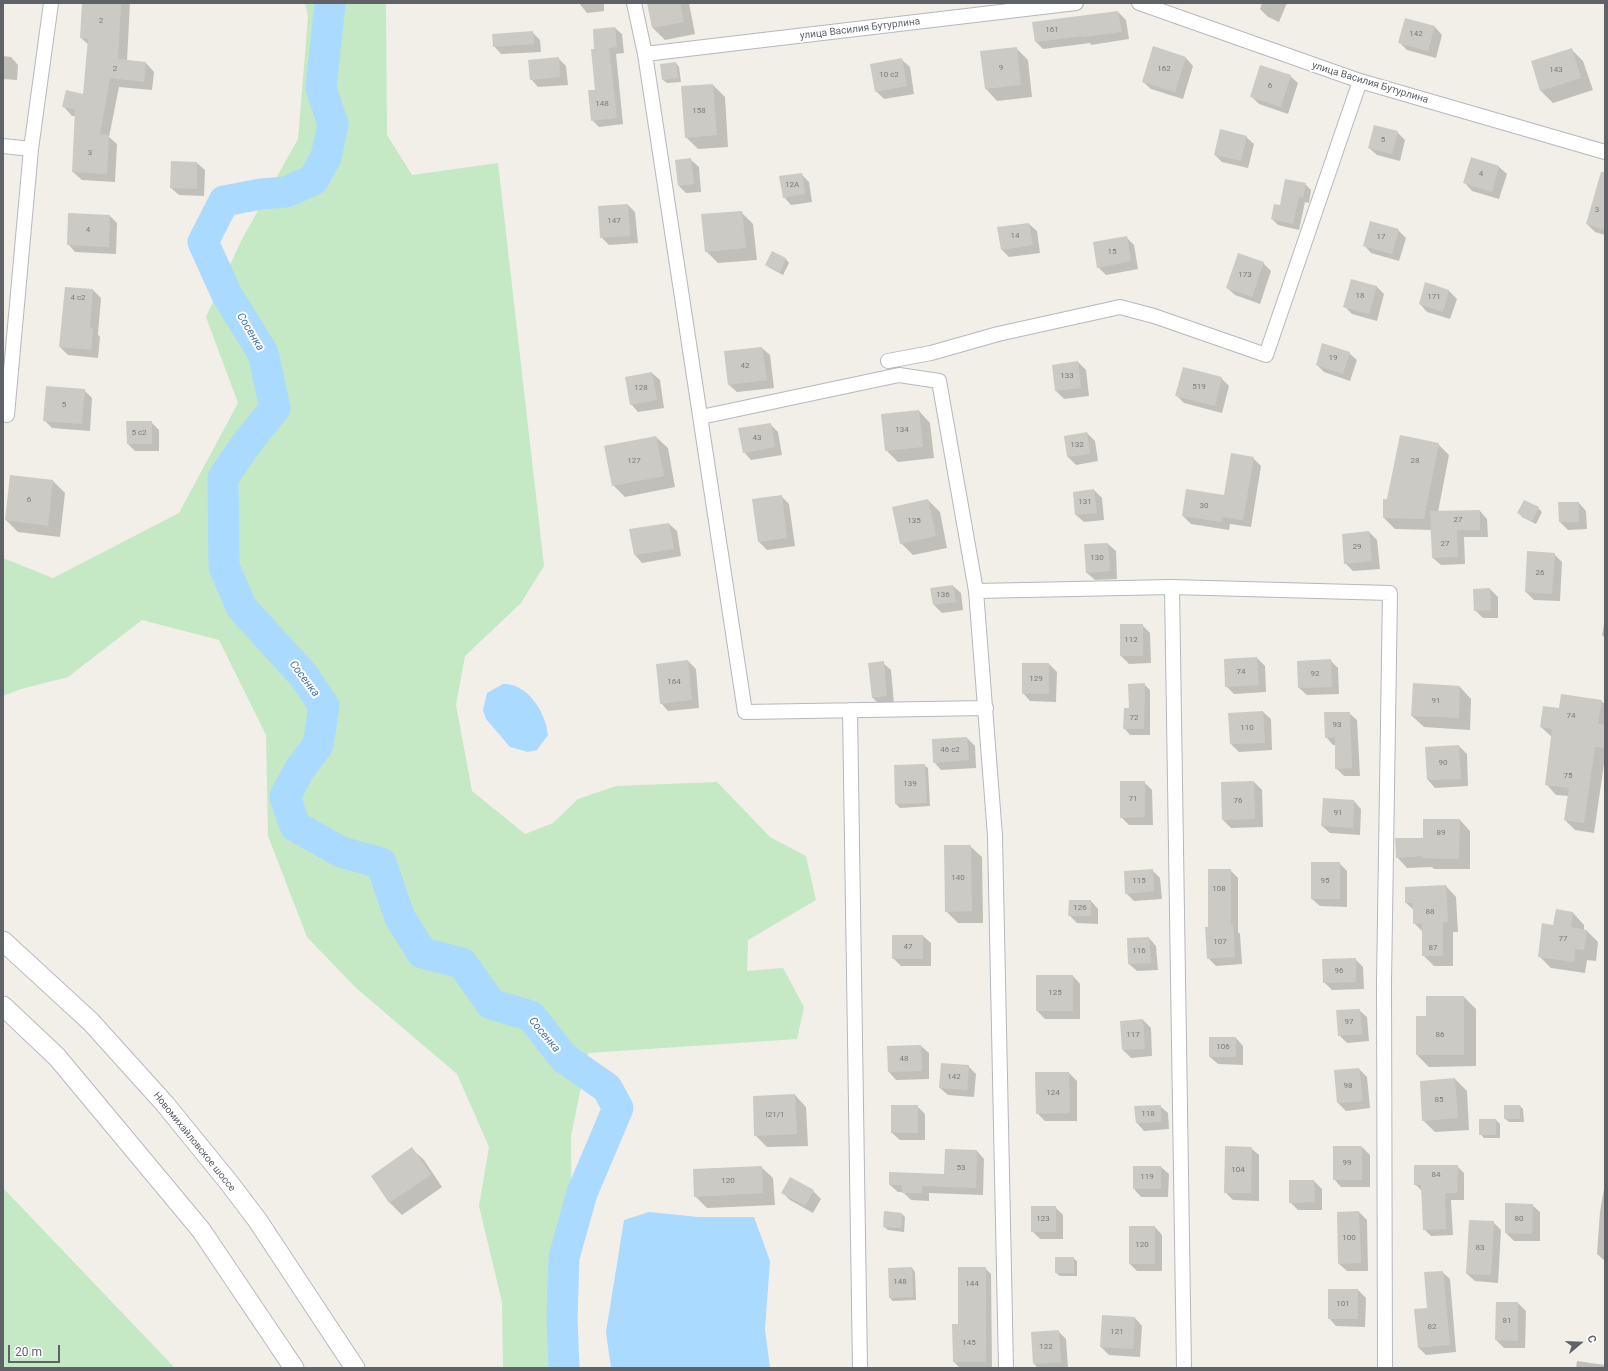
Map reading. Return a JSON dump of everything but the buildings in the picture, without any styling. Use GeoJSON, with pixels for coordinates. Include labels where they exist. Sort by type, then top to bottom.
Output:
{"type":"FeatureCollection","features":[{"type":"Feature","properties":{"kind":"main road","name":"Новомихайловское шоссе"},"geometry":{"type":"LineString","coordinates":[[3,941],[91,1022],[165,1104],[258,1221],[355,1368]]}},
{"type":"Feature","properties":{"kind":"main road"},"geometry":{"type":"LineString","coordinates":[[3,1006],[57,1057],[201,1230],[294,1368]]}},
{"type":"Feature","properties":{"kind":"street"},"geometry":{"type":"LineString","coordinates":[[3,414],[7,415],[31,149],[51,3]]}},
{"type":"Feature","properties":{"kind":"street"},"geometry":{"type":"LineString","coordinates":[[634,3],[645,54],[745,712],[986,708]]}},
{"type":"Feature","properties":{"kind":"street","name":"улица Василия Бутурлина"},"geometry":{"type":"LineString","coordinates":[[645,54],[1076,3]]}},
{"type":"Feature","properties":{"kind":"street","name":"улица Василия Бутурлина"},"geometry":{"type":"LineString","coordinates":[[1139,3],[1360,82],[1605,152]]}},
{"type":"Feature","properties":{"kind":"street"},"geometry":{"type":"LineString","coordinates":[[888,361],[931,353],[998,334],[1120,307],[1154,316],[1266,355],[1360,82]]}},
{"type":"Feature","properties":{"kind":"street"},"geometry":{"type":"LineString","coordinates":[[3,146],[31,149]]}},
{"type":"Feature","properties":{"kind":"street"},"geometry":{"type":"LineString","coordinates":[[701,417],[899,375],[939,380],[976,591],[995,836],[1006,1368]]}},
{"type":"Feature","properties":{"kind":"street"},"geometry":{"type":"LineString","coordinates":[[976,591],[1172,586],[1390,593],[1384,982],[1385,1368]]}},
{"type":"Feature","properties":{"kind":"street"},"geometry":{"type":"LineString","coordinates":[[1172,586],[1184,1368]]}},
{"type":"Feature","properties":{"kind":"street"},"geometry":{"type":"LineString","coordinates":[[850,710],[860,1368]]}},
{"type":"Feature","properties":{"kind":"green space"},"geometry":{"type":"Polygon","coordinates":[[[305,3],[386,3],[387,135],[412,175],[498,163],[544,566],[521,603],[465,656],[456,705],[472,791],[525,834],[553,823],[578,799],[616,786],[717,782],[770,837],[806,856],[816,900],[748,940],[747,971],[783,968],[804,1007],[797,1039],[588,1053],[571,1136],[572,1359],[574,1368],[503,1368],[502,1302],[479,1206],[489,1147],[457,1074],[355,987],[307,937],[268,836],[266,735],[219,640],[142,620],[68,677],[21,689],[3,696],[3,558],[53,578],[179,513],[238,403],[206,317],[242,239],[298,139],[308,17],[305,3]]]}},
{"type":"Feature","properties":{"kind":"green space"},"geometry":{"type":"Polygon","coordinates":[[[3,1188],[175,1368],[3,1368],[3,1188]]]}},
{"type":"Feature","properties":{"kind":"water"},"geometry":{"type":"Polygon","coordinates":[[[503,684],[520,688],[528,694],[544,718],[548,735],[537,750],[528,752],[510,747],[486,719],[483,710],[487,693],[503,684]]]}},
{"type":"Feature","properties":{"kind":"water"},"geometry":{"type":"Polygon","coordinates":[[[649,1212],[698,1217],[754,1217],[770,1261],[765,1329],[770,1368],[611,1368],[606,1332],[624,1220],[649,1212]]]}},
{"type":"Feature","properties":{"kind":"waterway","name":"Сосенка"},"geometry":{"type":"LineString","coordinates":[[330,3],[321,88],[333,124],[326,157],[313,180],[286,192],[261,194],[224,201],[203,242],[227,295],[263,353],[275,408],[246,444],[223,478],[224,567],[242,608],[304,676],[324,706],[318,745],[299,770],[285,797],[295,826],[341,852],[381,863],[400,918],[422,953],[462,963],[491,1004],[531,1016],[564,1058],[607,1088],[618,1108],[582,1193],[564,1257],[562,1319],[564,1368]]}}]}
